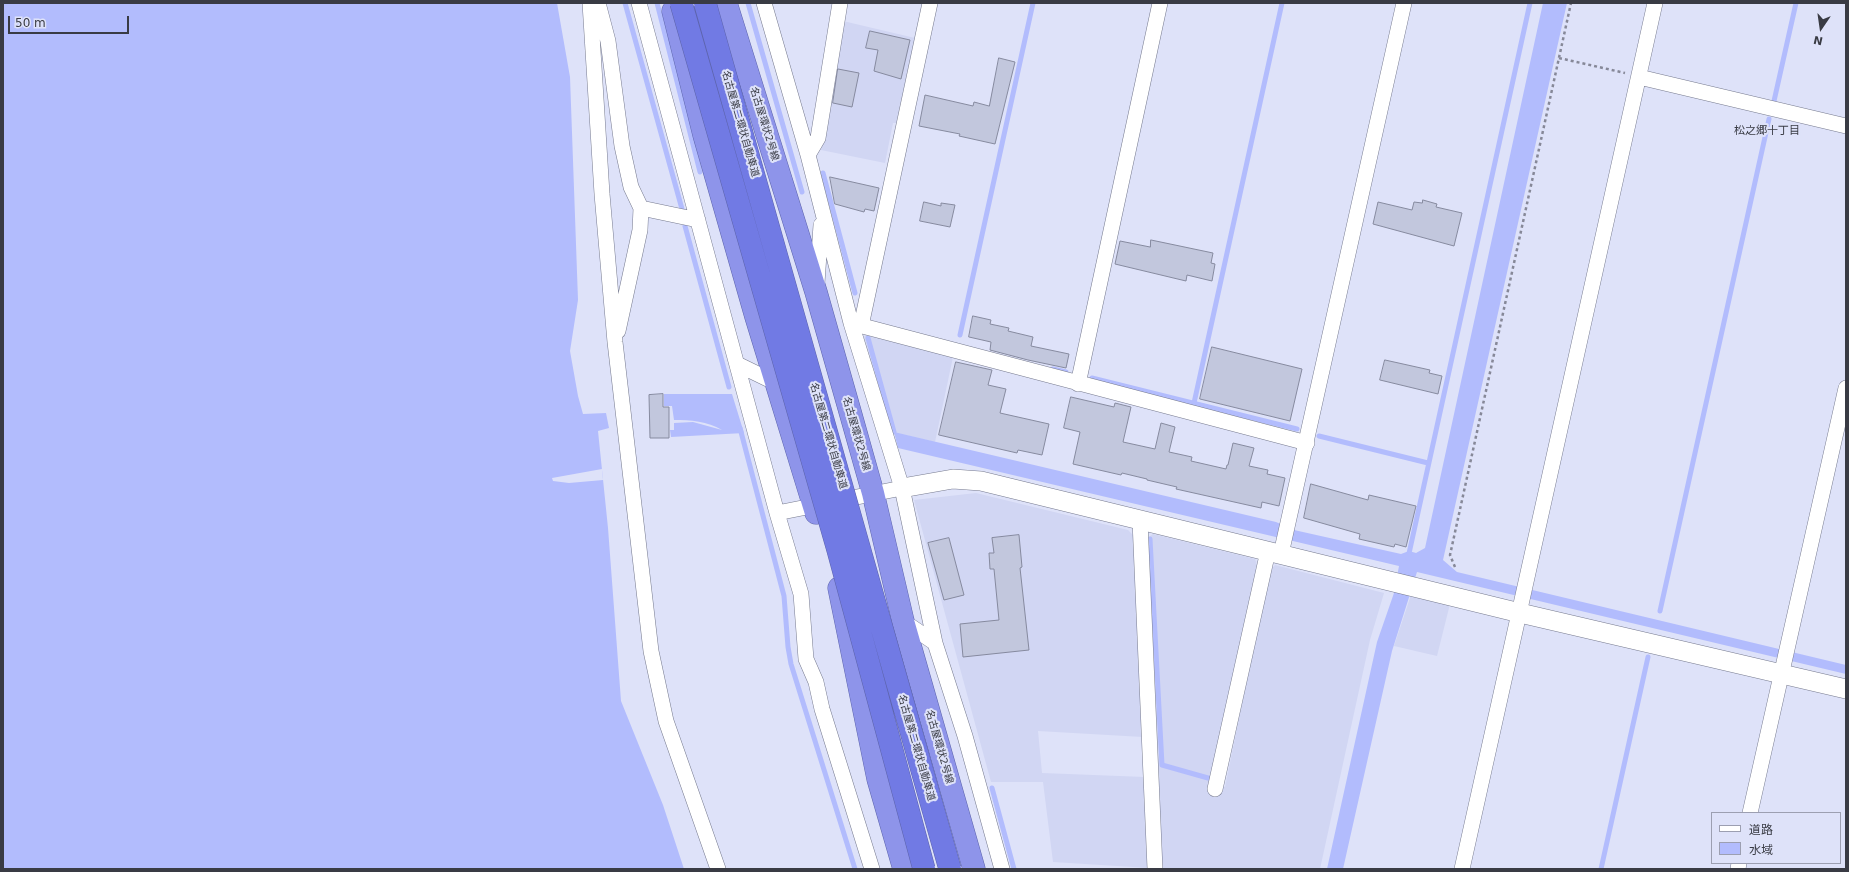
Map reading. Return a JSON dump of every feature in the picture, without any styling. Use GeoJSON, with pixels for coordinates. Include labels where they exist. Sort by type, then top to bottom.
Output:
{"type":"FeatureCollection","features":[{"type":"Feature","properties":{"kind":"highway"},"geometry":{"type":"LineString","coordinates":[[671,3],[706,142],[776,383],[837,580],[878,779],[904,869]]}},
{"type":"Feature","properties":{"kind":"highway"},"geometry":{"type":"LineString","coordinates":[[681,3],[838,550],[924,869]]}},
{"type":"Feature","properties":{"kind":"highway","name":"名古屋第二環状自動車道"},"geometry":{"type":"LineString","coordinates":[[705,3],[950,869]]}},
{"type":"Feature","properties":{"kind":"highway","name":"名古屋環状2号線"},"geometry":{"type":"LineString","coordinates":[[726,3],[816,292],[873,493],[903,621],[974,869]]}},
{"type":"Feature","properties":{"kind":"street"},"geometry":{"type":"LineString","coordinates":[[590,3],[602,194],[615,342],[651,651],[666,721],[718,869]]}},
{"type":"Feature","properties":{"kind":"street"},"geometry":{"type":"LineString","coordinates":[[598,3],[608,41],[626,166],[631,187],[642,208],[640,230],[615,342]]}},
{"type":"Feature","properties":{"kind":"street"},"geometry":{"type":"LineString","coordinates":[[639,3],[777,513],[801,594],[806,659],[816,682],[822,709],[872,869]]}},
{"type":"Feature","properties":{"kind":"street"},"geometry":{"type":"LineString","coordinates":[[764,3],[902,488],[935,643],[965,736],[1002,869]]}},
{"type":"Feature","properties":{"kind":"street"},"geometry":{"type":"LineString","coordinates":[[808,155],[818,138],[840,3]]}},
{"type":"Feature","properties":{"kind":"street"},"geometry":{"type":"LineString","coordinates":[[856,325],[930,3]]}},
{"type":"Feature","properties":{"kind":"street"},"geometry":{"type":"LineString","coordinates":[[1078,384],[1160,3]]}},
{"type":"Feature","properties":{"kind":"street"},"geometry":{"type":"LineString","coordinates":[[1216,789],[1277,550],[1288,522],[1307,443],[1404,3]]}},
{"type":"Feature","properties":{"kind":"street"},"geometry":{"type":"LineString","coordinates":[[1462,869],[1655,3]]}},
{"type":"Feature","properties":{"kind":"street"},"geometry":{"type":"LineString","coordinates":[[1639,77],[1846,126]]}},
{"type":"Feature","properties":{"kind":"street"},"geometry":{"type":"LineString","coordinates":[[816,292],[821,231],[818,197]]}},
{"type":"Feature","properties":{"kind":"street"},"geometry":{"type":"LineString","coordinates":[[642,208],[698,220]]}},
{"type":"Feature","properties":{"kind":"street"},"geometry":{"type":"LineString","coordinates":[[856,325],[1307,443]]}},
{"type":"Feature","properties":{"kind":"street"},"geometry":{"type":"LineString","coordinates":[[737,364],[776,383]]}},
{"type":"Feature","properties":{"kind":"street"},"geometry":{"type":"LineString","coordinates":[[1750,812],[1846,388]]}},
{"type":"Feature","properties":{"kind":"street"},"geometry":{"type":"LineString","coordinates":[[777,513],[814,504],[953,479],[981,481],[1140,521],[1277,550],[1417,587],[1521,608],[1782,669],[1846,689]]}},
{"type":"Feature","properties":{"kind":"street"},"geometry":{"type":"LineString","coordinates":[[1140,521],[1155,869]]}},
{"type":"Feature","properties":{"kind":"street"},"geometry":{"type":"LineString","coordinates":[[903,621],[935,643]]}},
{"type":"Feature","properties":{"kind":"path"},"geometry":{"type":"LineString","coordinates":[[1455,567],[1450,555],[1571,3]]}},
{"type":"Feature","properties":{"kind":"path"},"geometry":{"type":"LineString","coordinates":[[1559,58],[1639,77]]}},
{"type":"Feature","properties":{"kind":"shaded area"},"geometry":{"type":"Polygon","coordinates":[[[843,21],[915,38],[896,123],[893,123],[885,163],[821,150],[843,21]]]}},
{"type":"Feature","properties":{"kind":"shaded area"},"geometry":{"type":"Polygon","coordinates":[[[865,335],[953,357],[935,442],[888,431],[863,340],[865,335]]]}},
{"type":"Feature","properties":{"kind":"shaded area"},"geometry":{"type":"Polygon","coordinates":[[[976,493],[1128,530],[1134,536],[1143,737],[1038,731],[1042,773],[1145,777],[1149,868],[1053,862],[1043,782],[991,782],[914,500],[976,493]]]}},
{"type":"Feature","properties":{"kind":"shaded area"},"geometry":{"type":"Polygon","coordinates":[[[1153,534],[1255,559],[1259,570],[1211,784],[1225,787],[1269,572],[1275,565],[1384,593],[1370,640],[1320,869],[1162,869],[1147,538],[1153,534]]]}},
{"type":"Feature","properties":{"kind":"shaded area"},"geometry":{"type":"Polygon","coordinates":[[[1411,595],[1450,604],[1437,656],[1394,646],[1411,595]]]}},
{"type":"Feature","properties":{"kind":"water"},"geometry":{"type":"Polygon","coordinates":[[[3,3],[557,3],[570,77],[578,300],[570,351],[578,396],[583,414],[606,413],[609,428],[598,431],[608,528],[621,701],[663,805],[684,869],[3,869],[3,3]]]}},
{"type":"Feature","properties":{"kind":"water"},"geometry":{"type":"Polygon","coordinates":[[[1543,3],[1567,3],[1443,560],[1457,572],[1846,665],[1846,674],[1417,572],[1392,651],[1343,869],[1327,869],[1377,642],[1394,593],[1399,566],[898,448],[894,432],[1276,522],[1294,530],[1401,554],[1409,551],[1416,553],[1425,548],[1543,3]]]}},
{"type":"Feature","properties":{"kind":"water"},"geometry":{"type":"Polygon","coordinates":[[[664,394],[732,394],[744,433],[671,437],[670,430],[674,430],[674,423],[693,422],[722,430],[699,422],[674,420],[672,406],[664,406],[664,394]]]}},
{"type":"Feature","properties":{"kind":"pier"},"geometry":{"type":"Polygon","coordinates":[[[602,469],[603,480],[569,483],[553,481],[552,478],[602,469]]]}},
{"type":"Feature","properties":{"kind":"building"},"geometry":{"type":"Polygon","coordinates":[[[870,31],[910,40],[901,79],[874,71],[878,50],[866,48],[870,31]]]}},
{"type":"Feature","properties":{"kind":"building"},"geometry":{"type":"Polygon","coordinates":[[[999,58],[1015,62],[995,144],[959,136],[960,134],[919,126],[925,95],[973,106],[974,102],[989,106],[999,58]]]}},
{"type":"Feature","properties":{"kind":"building"},"geometry":{"type":"Polygon","coordinates":[[[838,69],[859,73],[852,107],[833,103],[838,69]]]}},
{"type":"Feature","properties":{"kind":"building"},"geometry":{"type":"Polygon","coordinates":[[[830,177],[879,188],[874,211],[865,209],[864,212],[835,204],[830,177]]]}},
{"type":"Feature","properties":{"kind":"building"},"geometry":{"type":"Polygon","coordinates":[[[1423,200],[1437,204],[1436,207],[1462,213],[1454,246],[1373,224],[1378,202],[1412,210],[1414,202],[1422,203],[1423,200]]]}},
{"type":"Feature","properties":{"kind":"building"},"geometry":{"type":"Polygon","coordinates":[[[924,202],[941,206],[941,203],[955,205],[950,227],[920,221],[924,202]]]}},
{"type":"Feature","properties":{"kind":"building"},"geometry":{"type":"Polygon","coordinates":[[[1151,240],[1213,253],[1211,263],[1215,264],[1212,281],[1187,275],[1186,281],[1115,264],[1120,241],[1150,247],[1151,240]]]}},
{"type":"Feature","properties":{"kind":"building"},"geometry":{"type":"Polygon","coordinates":[[[973,316],[991,320],[990,324],[1009,328],[1008,331],[1033,337],[1031,346],[1069,354],[1066,368],[990,350],[991,342],[969,337],[973,316]]]}},
{"type":"Feature","properties":{"kind":"building"},"geometry":{"type":"Polygon","coordinates":[[[1212,347],[1302,369],[1290,421],[1200,399],[1212,347]]]}},
{"type":"Feature","properties":{"kind":"building"},"geometry":{"type":"Polygon","coordinates":[[[1385,360],[1430,370],[1429,373],[1442,376],[1438,394],[1380,380],[1385,360]]]}},
{"type":"Feature","properties":{"kind":"building"},"geometry":{"type":"Polygon","coordinates":[[[956,362],[992,370],[988,385],[1006,389],[1000,413],[1049,424],[1042,455],[1018,450],[1017,453],[939,435],[956,362]]]}},
{"type":"Feature","properties":{"kind":"building"},"geometry":{"type":"Polygon","coordinates":[[[663,394],[663,407],[669,407],[669,438],[650,438],[649,395],[663,394]]]}},
{"type":"Feature","properties":{"kind":"building"},"geometry":{"type":"Polygon","coordinates":[[[1071,397],[1114,407],[1115,403],[1131,407],[1123,442],[1155,449],[1161,423],[1175,427],[1169,452],[1192,457],[1191,461],[1226,469],[1233,443],[1254,448],[1249,466],[1268,470],[1267,474],[1285,478],[1279,506],[1262,502],[1261,508],[1176,489],[1177,487],[1122,473],[1121,475],[1073,464],[1080,432],[1064,428],[1071,397]]]}},
{"type":"Feature","properties":{"kind":"building"},"geometry":{"type":"Polygon","coordinates":[[[1311,484],[1368,500],[1369,495],[1416,506],[1406,547],[1395,544],[1394,547],[1359,539],[1360,534],[1304,518],[1311,484]]]}},
{"type":"Feature","properties":{"kind":"building"},"geometry":{"type":"Polygon","coordinates":[[[1019,535],[1022,567],[1020,568],[1029,650],[963,657],[960,624],[999,620],[994,569],[990,569],[989,553],[994,553],[992,538],[1019,535]]]}},
{"type":"Feature","properties":{"kind":"building"},"geometry":{"type":"Polygon","coordinates":[[[949,538],[964,595],[944,600],[928,543],[949,538]]]}},
{"type":"Feature","properties":{"kind":"waterway"},"geometry":{"type":"LineString","coordinates":[[625,3],[682,209]]}},
{"type":"Feature","properties":{"kind":"waterway"},"geometry":{"type":"LineString","coordinates":[[657,3],[700,172]]}},
{"type":"Feature","properties":{"kind":"waterway"},"geometry":{"type":"LineString","coordinates":[[748,3],[802,192]]}},
{"type":"Feature","properties":{"kind":"waterway"},"geometry":{"type":"LineString","coordinates":[[960,335],[1033,3]]}},
{"type":"Feature","properties":{"kind":"waterway"},"geometry":{"type":"LineString","coordinates":[[1194,403],[1282,3]]}},
{"type":"Feature","properties":{"kind":"waterway"},"geometry":{"type":"LineString","coordinates":[[1408,558],[1530,3]]}},
{"type":"Feature","properties":{"kind":"waterway"},"geometry":{"type":"LineString","coordinates":[[1774,101],[1796,3]]}},
{"type":"Feature","properties":{"kind":"waterway"},"geometry":{"type":"LineString","coordinates":[[1660,611],[1769,119]]}},
{"type":"Feature","properties":{"kind":"waterway"},"geometry":{"type":"LineString","coordinates":[[823,173],[855,293]]}},
{"type":"Feature","properties":{"kind":"waterway"},"geometry":{"type":"LineString","coordinates":[[685,226],[729,387]]}},
{"type":"Feature","properties":{"kind":"waterway"},"geometry":{"type":"LineString","coordinates":[[868,338],[894,432]]}},
{"type":"Feature","properties":{"kind":"waterway"},"geometry":{"type":"LineString","coordinates":[[1053,369],[1066,372]]}},
{"type":"Feature","properties":{"kind":"waterway"},"geometry":{"type":"LineString","coordinates":[[1092,378],[1297,429]]}},
{"type":"Feature","properties":{"kind":"waterway"},"geometry":{"type":"LineString","coordinates":[[740,428],[784,596],[788,647],[791,664],[855,869]]}},
{"type":"Feature","properties":{"kind":"waterway"},"geometry":{"type":"LineString","coordinates":[[1319,436],[1428,463]]}},
{"type":"Feature","properties":{"kind":"waterway"},"geometry":{"type":"LineString","coordinates":[[1150,539],[1162,765],[1208,778]]}},
{"type":"Feature","properties":{"kind":"waterway"},"geometry":{"type":"LineString","coordinates":[[1601,869],[1648,657]]}},
{"type":"Feature","properties":{"kind":"waterway"},"geometry":{"type":"LineString","coordinates":[[992,788],[1014,869]]}},
{"type":"Feature","properties":{"kind":"district","name":"松之郷十丁目"},"geometry":{"type":"Point","coordinates":[1767,131]}}]}
